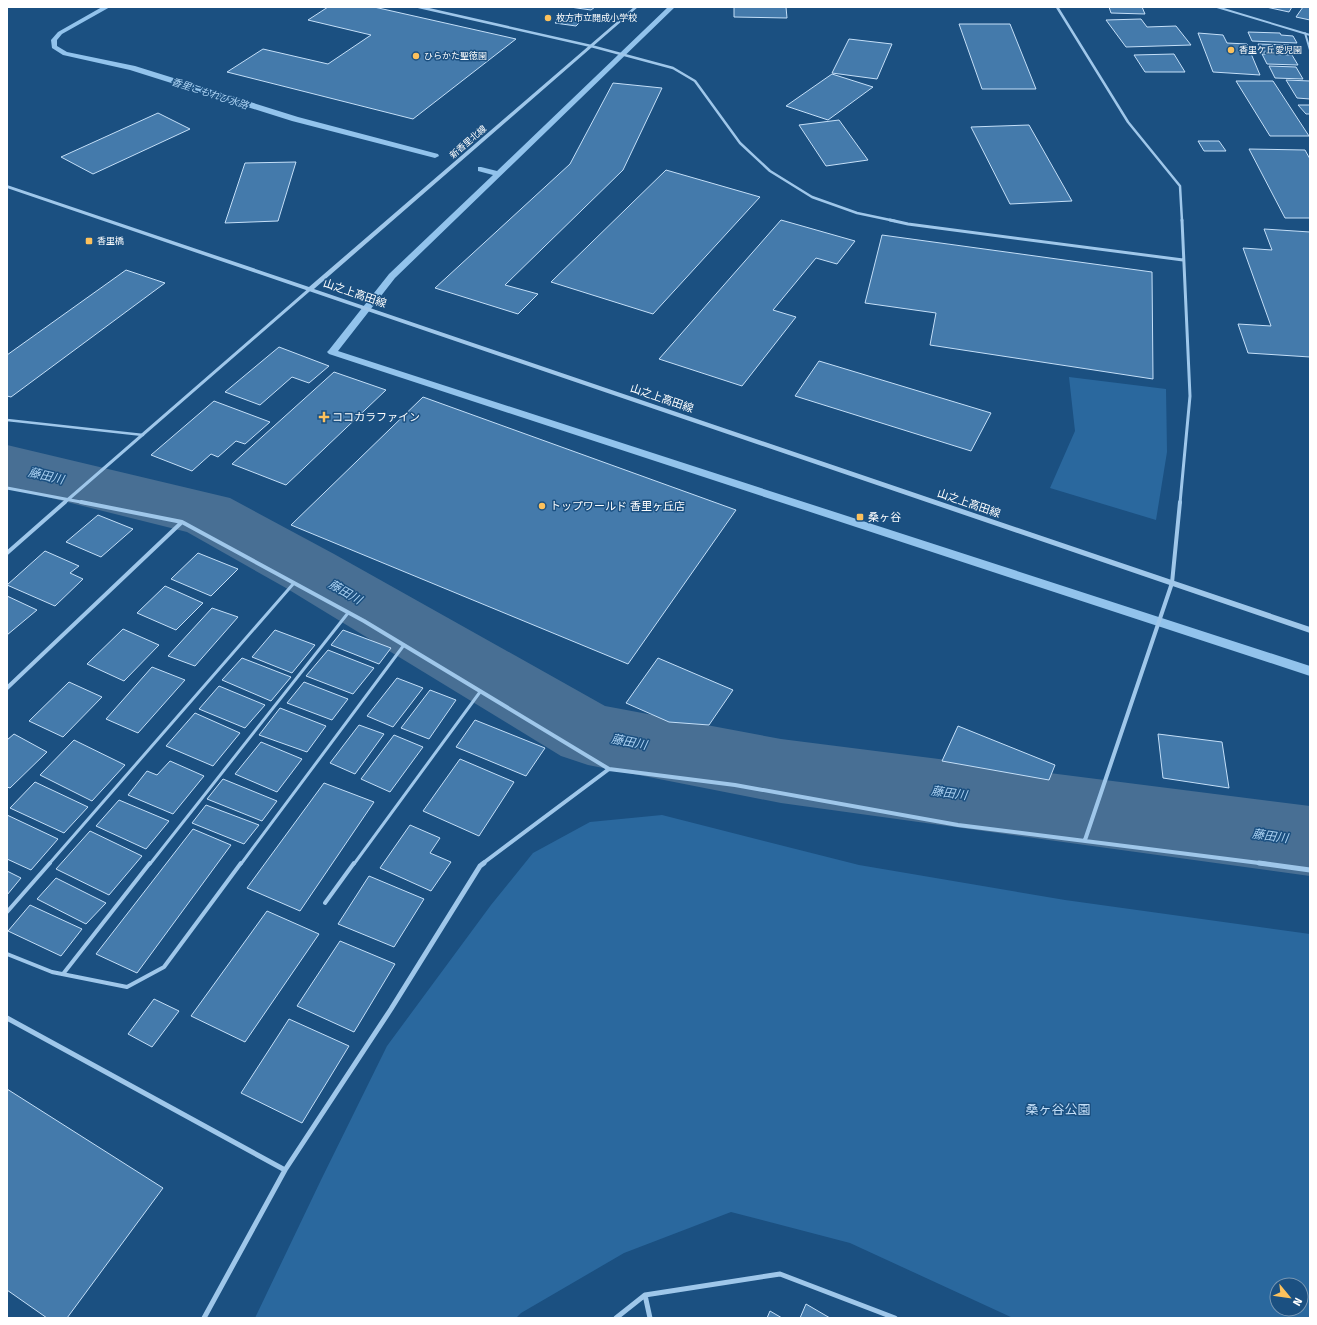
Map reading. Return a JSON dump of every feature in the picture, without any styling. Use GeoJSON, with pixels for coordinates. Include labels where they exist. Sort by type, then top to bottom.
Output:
{"type":"FeatureCollection","features":[{"type":"Feature","properties":{"kind":"street"},"geometry":{"type":"LineString","coordinates":[[419,7],[618,52],[673,68],[695,81],[740,143],[770,171],[812,197],[857,213],[908,224],[1183,260]]}},
{"type":"Feature","properties":{"kind":"street","name":"新香里北線"},"geometry":{"type":"LineString","coordinates":[[310,288],[636,7]]}},
{"type":"Feature","properties":{"kind":"street"},"geometry":{"type":"LineString","coordinates":[[1057,7],[1128,122],[1180,186],[1190,396],[1172,583],[1085,840]]}},
{"type":"Feature","properties":{"kind":"street","name":"山之上高田線"},"geometry":{"type":"LineString","coordinates":[[7,186],[1310,630]]}},
{"type":"Feature","properties":{"kind":"street"},"geometry":{"type":"LineString","coordinates":[[7,553],[310,288]]}},
{"type":"Feature","properties":{"kind":"street"},"geometry":{"type":"LineString","coordinates":[[7,488],[182,522],[404,645],[610,769],[735,785],[958,825],[1085,840],[1310,870]]}},
{"type":"Feature","properties":{"kind":"street"},"geometry":{"type":"LineString","coordinates":[[7,688],[182,522]]}},
{"type":"Feature","properties":{"kind":"street"},"geometry":{"type":"LineString","coordinates":[[204,1318],[285,1170],[391,1010],[480,866],[610,769]]}},
{"type":"Feature","properties":{"kind":"street"},"geometry":{"type":"LineString","coordinates":[[7,1018],[285,1170]]}},
{"type":"Feature","properties":{"kind":"street"},"geometry":{"type":"LineString","coordinates":[[616,1318],[645,1295],[780,1274],[895,1318]]}},
{"type":"Feature","properties":{"kind":"street"},"geometry":{"type":"LineString","coordinates":[[645,1295],[650,1318]]}},
{"type":"Feature","properties":{"kind":"lane"},"geometry":{"type":"LineString","coordinates":[[1217,7],[1310,35]]}},
{"type":"Feature","properties":{"kind":"lane"},"geometry":{"type":"LineString","coordinates":[[1305,33],[1310,50]]}},
{"type":"Feature","properties":{"kind":"lane"},"geometry":{"type":"LineString","coordinates":[[7,420],[142,435]]}},
{"type":"Feature","properties":{"kind":"lane"},"geometry":{"type":"LineString","coordinates":[[7,912],[294,583]]}},
{"type":"Feature","properties":{"kind":"lane"},"geometry":{"type":"LineString","coordinates":[[63,974],[348,613]]}},
{"type":"Feature","properties":{"kind":"lane"},"geometry":{"type":"LineString","coordinates":[[7,954],[52,972],[126,987],[164,967],[404,645]]}},
{"type":"Feature","properties":{"kind":"lane"},"geometry":{"type":"LineString","coordinates":[[325,903],[480,692]]}},
{"type":"Feature","properties":{"kind":"green space"},"geometry":{"type":"Polygon","coordinates":[[[1069,377],[1166,389],[1167,452],[1156,520],[1050,488],[1075,431],[1069,377]]]}},
{"type":"Feature","properties":{"kind":"green space","name":"桑ヶ谷公園"},"geometry":{"type":"Polygon","coordinates":[[[662,815],[859,865],[1065,900],[1310,934],[1310,1318],[1013,1318],[850,1243],[731,1212],[624,1253],[521,1313],[516,1318],[255,1318],[387,1046],[491,905],[533,853],[590,822],[662,815]]]}},
{"type":"Feature","properties":{"kind":"building","name":"ひらかた聖徳園"},"geometry":{"type":"Polygon","coordinates":[[[328,7],[374,7],[516,39],[413,119],[227,72],[263,49],[328,64],[371,35],[308,20],[328,7]]]}},
{"type":"Feature","properties":{"kind":"building"},"geometry":{"type":"Polygon","coordinates":[[[570,7],[595,7],[591,10],[570,7]]]}},
{"type":"Feature","properties":{"kind":"building"},"geometry":{"type":"Polygon","coordinates":[[[734,7],[786,7],[787,18],[734,17],[734,7]]]}},
{"type":"Feature","properties":{"kind":"building"},"geometry":{"type":"Polygon","coordinates":[[[1109,7],[1142,7],[1145,14],[1111,13],[1109,7]]]}},
{"type":"Feature","properties":{"kind":"building"},"geometry":{"type":"Polygon","coordinates":[[[1266,7],[1292,7],[1289,12],[1266,7]]]}},
{"type":"Feature","properties":{"kind":"building"},"geometry":{"type":"Polygon","coordinates":[[[1303,7],[1310,7],[1310,20],[1296,17],[1303,7]]]}},
{"type":"Feature","properties":{"kind":"building"},"geometry":{"type":"Polygon","coordinates":[[[562,15],[583,19],[576,26],[555,23],[562,15]]]}},
{"type":"Feature","properties":{"kind":"building"},"geometry":{"type":"Polygon","coordinates":[[[1141,19],[1147,27],[1176,26],[1191,45],[1126,47],[1106,20],[1141,19]]]}},
{"type":"Feature","properties":{"kind":"building"},"geometry":{"type":"Polygon","coordinates":[[[959,24],[1010,24],[1036,89],[982,89],[959,24]]]}},
{"type":"Feature","properties":{"kind":"building"},"geometry":{"type":"Polygon","coordinates":[[[1248,32],[1280,33],[1281,35],[1293,36],[1297,43],[1252,41],[1248,32]]]}},
{"type":"Feature","properties":{"kind":"building"},"geometry":{"type":"Polygon","coordinates":[[[1198,33],[1223,35],[1227,43],[1247,44],[1260,75],[1213,72],[1198,33]]]}},
{"type":"Feature","properties":{"kind":"building"},"geometry":{"type":"Polygon","coordinates":[[[849,39],[892,44],[877,79],[832,73],[849,39]]]}},
{"type":"Feature","properties":{"kind":"building"},"geometry":{"type":"Polygon","coordinates":[[[1258,44],[1289,45],[1293,53],[1262,52],[1258,44]]]}},
{"type":"Feature","properties":{"kind":"building"},"geometry":{"type":"Polygon","coordinates":[[[1174,54],[1185,72],[1145,72],[1134,55],[1174,54]]]}},
{"type":"Feature","properties":{"kind":"building"},"geometry":{"type":"Polygon","coordinates":[[[1262,54],[1292,55],[1298,65],[1267,64],[1262,54]]]}},
{"type":"Feature","properties":{"kind":"building"},"geometry":{"type":"Polygon","coordinates":[[[1269,66],[1296,67],[1303,79],[1275,78],[1269,66]]]}},
{"type":"Feature","properties":{"kind":"building"},"geometry":{"type":"Polygon","coordinates":[[[832,74],[873,87],[828,120],[786,106],[832,74]]]}},
{"type":"Feature","properties":{"kind":"building"},"geometry":{"type":"Polygon","coordinates":[[[1286,80],[1310,81],[1310,99],[1297,98],[1286,80]]]}},
{"type":"Feature","properties":{"kind":"building"},"geometry":{"type":"Polygon","coordinates":[[[1236,81],[1273,81],[1309,136],[1270,136],[1236,81]]]}},
{"type":"Feature","properties":{"kind":"building"},"geometry":{"type":"Polygon","coordinates":[[[613,83],[662,88],[623,170],[505,285],[538,294],[518,314],[435,288],[570,164],[613,83]]]}},
{"type":"Feature","properties":{"kind":"building"},"geometry":{"type":"Polygon","coordinates":[[[1298,105],[1310,105],[1310,114],[1306,114],[1298,105]]]}},
{"type":"Feature","properties":{"kind":"building"},"geometry":{"type":"Polygon","coordinates":[[[158,113],[190,129],[93,174],[61,157],[158,113]]]}},
{"type":"Feature","properties":{"kind":"building"},"geometry":{"type":"Polygon","coordinates":[[[839,120],[868,160],[826,166],[799,125],[839,120]]]}},
{"type":"Feature","properties":{"kind":"building"},"geometry":{"type":"Polygon","coordinates":[[[1029,125],[1072,201],[1010,204],[971,127],[1029,125]]]}},
{"type":"Feature","properties":{"kind":"building"},"geometry":{"type":"Polygon","coordinates":[[[1198,141],[1219,141],[1226,151],[1204,151],[1198,141]]]}},
{"type":"Feature","properties":{"kind":"building"},"geometry":{"type":"Polygon","coordinates":[[[1249,149],[1305,150],[1310,159],[1310,218],[1285,218],[1249,149]]]}},
{"type":"Feature","properties":{"kind":"building"},"geometry":{"type":"Polygon","coordinates":[[[296,162],[278,221],[225,223],[245,163],[296,162]]]}},
{"type":"Feature","properties":{"kind":"building"},"geometry":{"type":"Polygon","coordinates":[[[666,170],[760,197],[653,314],[551,282],[666,170]]]}},
{"type":"Feature","properties":{"kind":"building"},"geometry":{"type":"Polygon","coordinates":[[[781,220],[855,241],[837,264],[816,258],[773,310],[796,317],[742,386],[659,359],[781,220]]]}},
{"type":"Feature","properties":{"kind":"building"},"geometry":{"type":"Polygon","coordinates":[[[1264,229],[1310,232],[1310,357],[1248,353],[1238,324],[1271,326],[1243,248],[1272,250],[1264,229]]]}},
{"type":"Feature","properties":{"kind":"building"},"geometry":{"type":"Polygon","coordinates":[[[882,235],[1152,272],[1153,379],[930,345],[936,313],[865,303],[882,235]]]}},
{"type":"Feature","properties":{"kind":"building"},"geometry":{"type":"Polygon","coordinates":[[[126,270],[165,283],[11,397],[7,396],[7,355],[126,270]]]}},
{"type":"Feature","properties":{"kind":"building"},"geometry":{"type":"Polygon","coordinates":[[[279,347],[329,366],[309,383],[292,377],[260,405],[225,392],[279,347]]]}},
{"type":"Feature","properties":{"kind":"building"},"geometry":{"type":"Polygon","coordinates":[[[819,361],[991,413],[971,451],[795,396],[819,361]]]}},
{"type":"Feature","properties":{"kind":"building"},"geometry":{"type":"Polygon","coordinates":[[[334,372],[386,390],[286,485],[232,464],[334,372]]]}},
{"type":"Feature","properties":{"kind":"building"},"geometry":{"type":"Polygon","coordinates":[[[423,397],[736,510],[628,664],[291,525],[423,397]]]}},
{"type":"Feature","properties":{"kind":"building"},"geometry":{"type":"Polygon","coordinates":[[[214,401],[270,422],[245,444],[236,441],[218,457],[211,454],[192,471],[151,455],[214,401]]]}},
{"type":"Feature","properties":{"kind":"building"},"geometry":{"type":"Polygon","coordinates":[[[98,515],[133,529],[101,557],[66,542],[98,515]]]}},
{"type":"Feature","properties":{"kind":"building"},"geometry":{"type":"Polygon","coordinates":[[[45,551],[79,566],[70,573],[83,579],[55,606],[7,585],[45,551]]]}},
{"type":"Feature","properties":{"kind":"building"},"geometry":{"type":"Polygon","coordinates":[[[198,553],[238,569],[211,596],[171,579],[198,553]]]}},
{"type":"Feature","properties":{"kind":"building"},"geometry":{"type":"Polygon","coordinates":[[[165,586],[203,603],[176,630],[137,613],[165,586]]]}},
{"type":"Feature","properties":{"kind":"building"},"geometry":{"type":"Polygon","coordinates":[[[7,596],[37,610],[7,635],[7,596]]]}},
{"type":"Feature","properties":{"kind":"building"},"geometry":{"type":"Polygon","coordinates":[[[212,608],[238,617],[195,666],[168,656],[212,608]]]}},
{"type":"Feature","properties":{"kind":"building"},"geometry":{"type":"Polygon","coordinates":[[[123,629],[159,645],[124,681],[87,664],[123,629]]]}},
{"type":"Feature","properties":{"kind":"building"},"geometry":{"type":"Polygon","coordinates":[[[275,630],[315,645],[292,673],[252,657],[275,630]]]}},
{"type":"Feature","properties":{"kind":"building"},"geometry":{"type":"Polygon","coordinates":[[[343,630],[391,648],[379,664],[331,645],[343,630]]]}},
{"type":"Feature","properties":{"kind":"building"},"geometry":{"type":"Polygon","coordinates":[[[328,650],[374,668],[353,694],[306,676],[328,650]]]}},
{"type":"Feature","properties":{"kind":"building"},"geometry":{"type":"Polygon","coordinates":[[[242,658],[291,677],[271,701],[222,680],[242,658]]]}},
{"type":"Feature","properties":{"kind":"building"},"geometry":{"type":"Polygon","coordinates":[[[658,658],[733,690],[709,725],[669,722],[626,703],[658,658]]]}},
{"type":"Feature","properties":{"kind":"building"},"geometry":{"type":"Polygon","coordinates":[[[152,667],[185,680],[138,733],[106,719],[152,667]]]}},
{"type":"Feature","properties":{"kind":"building"},"geometry":{"type":"Polygon","coordinates":[[[397,678],[423,688],[393,727],[367,716],[397,678]]]}},
{"type":"Feature","properties":{"kind":"building"},"geometry":{"type":"Polygon","coordinates":[[[69,682],[102,697],[63,737],[29,721],[69,682]]]}},
{"type":"Feature","properties":{"kind":"building"},"geometry":{"type":"Polygon","coordinates":[[[304,682],[348,699],[332,720],[287,703],[304,682]]]}},
{"type":"Feature","properties":{"kind":"building"},"geometry":{"type":"Polygon","coordinates":[[[219,686],[265,705],[245,728],[199,709],[219,686]]]}},
{"type":"Feature","properties":{"kind":"building"},"geometry":{"type":"Polygon","coordinates":[[[430,690],[456,700],[429,739],[401,728],[430,690]]]}},
{"type":"Feature","properties":{"kind":"building"},"geometry":{"type":"Polygon","coordinates":[[[280,708],[326,726],[307,752],[259,735],[280,708]]]}},
{"type":"Feature","properties":{"kind":"building"},"geometry":{"type":"Polygon","coordinates":[[[195,713],[240,733],[213,766],[166,746],[195,713]]]}},
{"type":"Feature","properties":{"kind":"building"},"geometry":{"type":"Polygon","coordinates":[[[475,720],[545,748],[526,776],[456,747],[475,720]]]}},
{"type":"Feature","properties":{"kind":"building"},"geometry":{"type":"Polygon","coordinates":[[[359,725],[384,734],[355,774],[330,763],[359,725]]]}},
{"type":"Feature","properties":{"kind":"building"},"geometry":{"type":"Polygon","coordinates":[[[958,726],[1055,765],[1049,780],[942,761],[958,726]]]}},
{"type":"Feature","properties":{"kind":"building"},"geometry":{"type":"Polygon","coordinates":[[[14,734],[47,752],[10,788],[7,787],[7,740],[14,734]]]}},
{"type":"Feature","properties":{"kind":"building"},"geometry":{"type":"Polygon","coordinates":[[[1158,734],[1222,742],[1229,788],[1163,778],[1158,734]]]}},
{"type":"Feature","properties":{"kind":"building"},"geometry":{"type":"Polygon","coordinates":[[[394,735],[423,747],[390,792],[361,779],[394,735]]]}},
{"type":"Feature","properties":{"kind":"building"},"geometry":{"type":"Polygon","coordinates":[[[74,740],[125,765],[92,801],[40,775],[74,740]]]}},
{"type":"Feature","properties":{"kind":"building"},"geometry":{"type":"Polygon","coordinates":[[[261,742],[302,759],[277,792],[235,774],[261,742]]]}},
{"type":"Feature","properties":{"kind":"building"},"geometry":{"type":"Polygon","coordinates":[[[460,759],[514,782],[479,836],[423,811],[460,759]]]}},
{"type":"Feature","properties":{"kind":"building"},"geometry":{"type":"Polygon","coordinates":[[[170,761],[204,776],[173,814],[128,795],[147,771],[157,775],[170,761]]]}},
{"type":"Feature","properties":{"kind":"building"},"geometry":{"type":"Polygon","coordinates":[[[223,779],[277,801],[262,821],[207,799],[223,779]]]}},
{"type":"Feature","properties":{"kind":"building"},"geometry":{"type":"Polygon","coordinates":[[[35,782],[88,807],[64,833],[10,808],[35,782]]]}},
{"type":"Feature","properties":{"kind":"building"},"geometry":{"type":"Polygon","coordinates":[[[324,783],[374,802],[300,911],[247,888],[324,783]]]}},
{"type":"Feature","properties":{"kind":"building"},"geometry":{"type":"Polygon","coordinates":[[[119,800],[169,821],[146,849],[96,826],[119,800]]]}},
{"type":"Feature","properties":{"kind":"building"},"geometry":{"type":"Polygon","coordinates":[[[206,805],[259,825],[244,844],[192,823],[206,805]]]}},
{"type":"Feature","properties":{"kind":"building"},"geometry":{"type":"Polygon","coordinates":[[[7,815],[58,839],[31,870],[7,859],[7,815]]]}},
{"type":"Feature","properties":{"kind":"building"},"geometry":{"type":"Polygon","coordinates":[[[410,825],[440,838],[430,853],[451,862],[431,891],[380,868],[410,825]]]}},
{"type":"Feature","properties":{"kind":"building"},"geometry":{"type":"Polygon","coordinates":[[[193,829],[231,845],[137,973],[96,954],[193,829]]]}},
{"type":"Feature","properties":{"kind":"building"},"geometry":{"type":"Polygon","coordinates":[[[90,831],[142,856],[109,895],[56,869],[90,831]]]}},
{"type":"Feature","properties":{"kind":"building"},"geometry":{"type":"Polygon","coordinates":[[[7,871],[21,878],[7,895],[7,871]]]}},
{"type":"Feature","properties":{"kind":"building"},"geometry":{"type":"Polygon","coordinates":[[[369,876],[424,899],[394,947],[338,924],[369,876]]]}},
{"type":"Feature","properties":{"kind":"building"},"geometry":{"type":"Polygon","coordinates":[[[56,878],[106,903],[86,924],[37,899],[56,878]]]}},
{"type":"Feature","properties":{"kind":"building"},"geometry":{"type":"Polygon","coordinates":[[[30,905],[82,929],[61,956],[8,931],[30,905]]]}},
{"type":"Feature","properties":{"kind":"building"},"geometry":{"type":"Polygon","coordinates":[[[267,911],[319,934],[245,1042],[191,1016],[267,911]]]}},
{"type":"Feature","properties":{"kind":"building"},"geometry":{"type":"Polygon","coordinates":[[[340,941],[395,964],[354,1032],[297,1006],[340,941]]]}},
{"type":"Feature","properties":{"kind":"building"},"geometry":{"type":"Polygon","coordinates":[[[154,999],[179,1011],[152,1047],[128,1034],[154,999]]]}},
{"type":"Feature","properties":{"kind":"building"},"geometry":{"type":"Polygon","coordinates":[[[289,1019],[349,1046],[302,1123],[241,1093],[289,1019]]]}},
{"type":"Feature","properties":{"kind":"building"},"geometry":{"type":"Polygon","coordinates":[[[7,1089],[163,1188],[67,1318],[47,1318],[7,1290],[7,1089]]]}},
{"type":"Feature","properties":{"kind":"building"},"geometry":{"type":"Polygon","coordinates":[[[806,1304],[830,1318],[800,1318],[806,1304]]]}},
{"type":"Feature","properties":{"kind":"building"},"geometry":{"type":"Polygon","coordinates":[[[770,1311],[782,1318],[767,1318],[770,1311]]]}},
{"type":"Feature","properties":{"kind":"waterway","name":"香里こもれび水路"},"geometry":{"type":"LineString","coordinates":[[107,7],[60,33],[54,40],[54,47],[65,54],[132,68],[295,119],[435,156]]}},
{"type":"Feature","properties":{"kind":"waterway"},"geometry":{"type":"LineString","coordinates":[[498,174],[672,7]]}},
{"type":"Feature","properties":{"kind":"waterway","name":"香里こもれび水路"},"geometry":{"type":"LineString","coordinates":[[481,169],[498,174]]}},
{"type":"Feature","properties":{"kind":"waterway"},"geometry":{"type":"LineString","coordinates":[[498,174],[392,276],[332,352],[1310,671]]}},
{"type":"Feature","properties":{"kind":"waterway","name":"藤田川"},"geometry":{"type":"LineString","coordinates":[[7,466],[207,514],[310,571],[588,734],[781,771],[1310,841]]}},
{"type":"Feature","properties":{"kind":"place","name":"枚方市立開成小学校"},"geometry":{"type":"Point","coordinates":[548,18]}},
{"type":"Feature","properties":{"kind":"place","name":"香里ケ丘愛児園"},"geometry":{"type":"Point","coordinates":[1231,50]}},
{"type":"Feature","properties":{"kind":"place","name":"ひらかた聖徳園"},"geometry":{"type":"Point","coordinates":[416,56]}},
{"type":"Feature","properties":{"kind":"place","name":"香里橋"},"geometry":{"type":"Point","coordinates":[89,241]}},
{"type":"Feature","properties":{"kind":"place","name":"ココカラファイン"},"geometry":{"type":"Point","coordinates":[324,417]}},
{"type":"Feature","properties":{"kind":"place","name":"トップワールド 香里ヶ丘店"},"geometry":{"type":"Point","coordinates":[542,506]}},
{"type":"Feature","properties":{"kind":"place","name":"桑ヶ谷"},"geometry":{"type":"Point","coordinates":[860,517]}}]}
